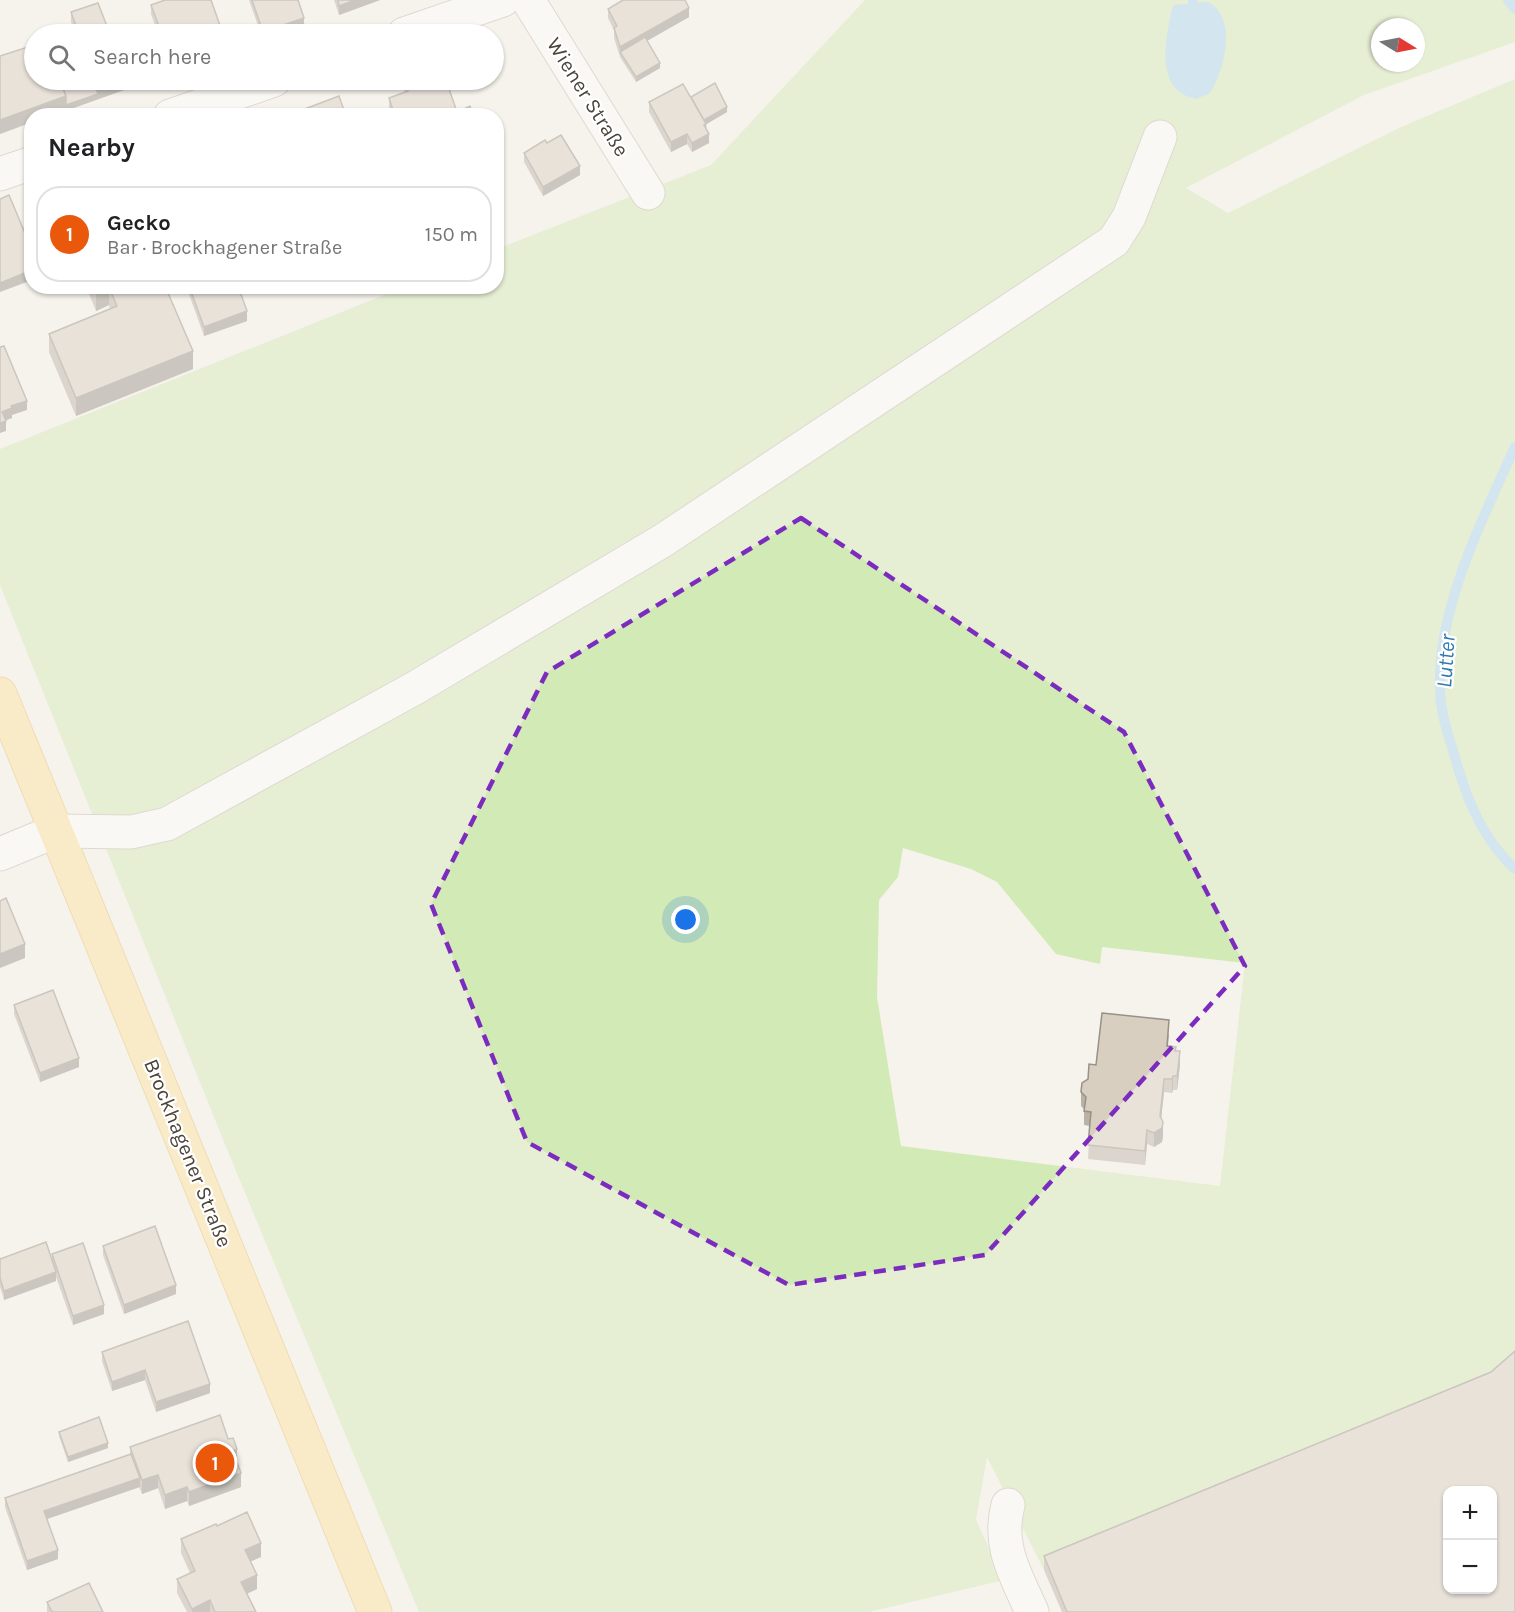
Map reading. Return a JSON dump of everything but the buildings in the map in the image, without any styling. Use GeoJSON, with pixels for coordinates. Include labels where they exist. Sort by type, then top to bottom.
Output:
{"type":"FeatureCollection","features":[{"type":"Feature","properties":{"kind":"main road","name":"Brockhagener Straße"},"geometry":{"type":"LineString","coordinates":[[0,694],[375,1612]]}},
{"type":"Feature","properties":{"kind":"street"},"geometry":{"type":"LineString","coordinates":[[433,24],[503,0]]}},
{"type":"Feature","properties":{"kind":"street","name":"Wiener Straße"},"geometry":{"type":"LineString","coordinates":[[528,0],[648,193]]}},
{"type":"Feature","properties":{"kind":"street"},"geometry":{"type":"LineString","coordinates":[[193,108],[245,90]]}},
{"type":"Feature","properties":{"kind":"street"},"geometry":{"type":"LineString","coordinates":[[0,854],[56,831],[130,832],[167,824],[445,671],[663,541],[1114,242],[1129,218],[1160,137]]}},
{"type":"Feature","properties":{"kind":"street"},"geometry":{"type":"LineString","coordinates":[[0,174],[24,166]]}},
{"type":"Feature","properties":{"kind":"street"},"geometry":{"type":"LineString","coordinates":[[1008,1505],[1003,1535],[1005,1547],[1032,1612]]}},
{"type":"Feature","properties":{"kind":"highlighted area"},"geometry":{"type":"Polygon","coordinates":[[[801,518],[1124,732],[1245,966],[985,1255],[789,1285],[527,1142],[431,904],[547,672],[801,518]]]}},
{"type":"Feature","properties":{"kind":"green space"},"geometry":{"type":"Polygon","coordinates":[[[865,0],[1515,0],[1515,42],[1364,95],[1186,188],[1228,213],[1401,127],[1515,79],[1515,1365],[1491,1385],[1044,1570],[987,1457],[976,1520],[1004,1580],[869,1612],[419,1612],[226,1147],[0,585],[0,449],[387,294],[504,294],[504,246],[711,165],[865,0]],[[903,848],[898,877],[879,900],[877,997],[901,1146],[1220,1186],[1245,963],[1102,947],[1100,964],[1056,954],[997,882],[971,869],[903,848]]]}},
{"type":"Feature","properties":{"kind":"water"},"geometry":{"type":"Polygon","coordinates":[[[1208,2],[1223,20],[1226,44],[1220,71],[1210,93],[1196,99],[1182,94],[1173,85],[1168,73],[1166,46],[1173,5],[1208,2]]]}},
{"type":"Feature","properties":{"kind":"waterway","name":"Lutter"},"geometry":{"type":"LineString","coordinates":[[1508,0],[1515,9]]}},
{"type":"Feature","properties":{"kind":"waterway","name":"Lutter"},"geometry":{"type":"LineString","coordinates":[[1515,447],[1476,533],[1454,596],[1441,658],[1440,688],[1446,728],[1468,796],[1487,835],[1515,869]]}},
{"type":"Feature","properties":{"kind":"place","name":"Gecko"},"geometry":{"type":"Point","coordinates":[215,1463]}}]}
